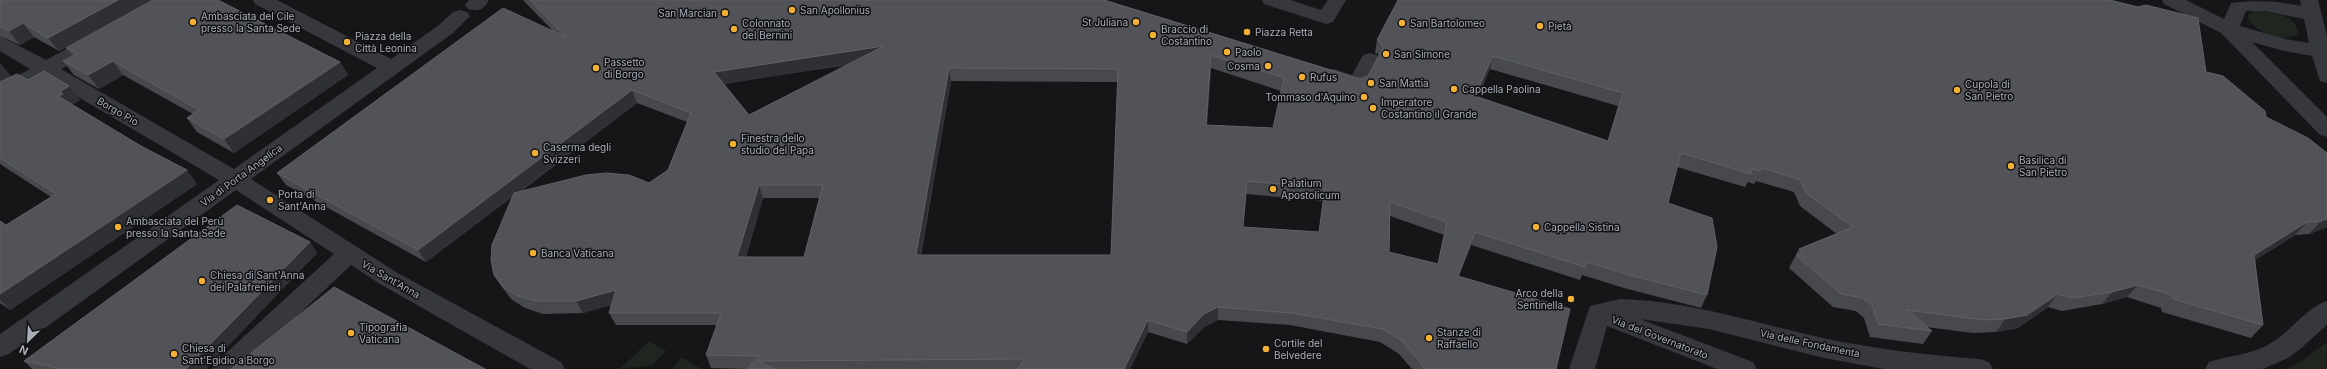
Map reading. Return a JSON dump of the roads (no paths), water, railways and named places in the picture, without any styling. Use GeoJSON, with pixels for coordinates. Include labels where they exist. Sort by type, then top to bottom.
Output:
{"type":"FeatureCollection","features":[{"type":"Feature","properties":{"kind":"street"},"geometry":{"type":"LineString","coordinates":[[262,0],[391,67]]}},
{"type":"Feature","properties":{"kind":"street"},"geometry":{"type":"LineString","coordinates":[[1271,0],[1326,18],[1336,0]]}},
{"type":"Feature","properties":{"kind":"street"},"geometry":{"type":"LineString","coordinates":[[2171,0],[2228,29],[2284,45],[2324,51]]}},
{"type":"Feature","properties":{"kind":"street"},"geometry":{"type":"LineString","coordinates":[[2228,29],[2238,7],[2248,3],[2311,7],[2324,51],[2327,76]]}},
{"type":"Feature","properties":{"kind":"street","name":"Via di Porta Angelica"},"geometry":{"type":"LineString","coordinates":[[3,340],[236,180],[446,28],[472,7]]}},
{"type":"Feature","properties":{"kind":"street"},"geometry":{"type":"LineString","coordinates":[[2228,29],[2327,130]]}},
{"type":"Feature","properties":{"kind":"street"},"geometry":{"type":"LineString","coordinates":[[0,94],[116,30]]}},
{"type":"Feature","properties":{"kind":"street","name":"Borgo Pio"},"geometry":{"type":"LineString","coordinates":[[0,42],[236,180]]}},
{"type":"Feature","properties":{"kind":"street"},"geometry":{"type":"LineString","coordinates":[[1313,70],[1358,83],[1370,60]]}},
{"type":"Feature","properties":{"kind":"street","name":"Via Sant'Anna"},"geometry":{"type":"LineString","coordinates":[[236,180],[270,200],[388,278],[552,369]]}},
{"type":"Feature","properties":{"kind":"street"},"geometry":{"type":"LineString","coordinates":[[225,369],[349,253]]}},
{"type":"Feature","properties":{"kind":"street","name":"Via delle Fondamenta"},"geometry":{"type":"LineString","coordinates":[[1599,313],[1610,309],[1640,309],[1700,318],[1825,348],[1890,360],[1980,369]]}},
{"type":"Feature","properties":{"kind":"street"},"geometry":{"type":"LineString","coordinates":[[2218,369],[2245,366],[2268,358],[2282,350],[2327,310]]}},
{"type":"Feature","properties":{"kind":"street"},"geometry":{"type":"LineString","coordinates":[[1582,369],[1599,313]]}},
{"type":"Feature","properties":{"kind":"street","name":"Via del Governatorato"},"geometry":{"type":"LineString","coordinates":[[1599,313],[1744,369]]}},
{"type":"Feature","properties":{"kind":"place","name":"San Apollonius"},"geometry":{"type":"Point","coordinates":[792,10]}},
{"type":"Feature","properties":{"kind":"place","name":"San Marcian"},"geometry":{"type":"Point","coordinates":[725,13]}},
{"type":"Feature","properties":{"kind":"place","name":"Ambasciata del Cile presso la Santa Sede"},"geometry":{"type":"Point","coordinates":[193,22]}},
{"type":"Feature","properties":{"kind":"place","name":"St Juliana"},"geometry":{"type":"Point","coordinates":[1136,22]}},
{"type":"Feature","properties":{"kind":"place","name":"San Bartolomeo"},"geometry":{"type":"Point","coordinates":[1402,23]}},
{"type":"Feature","properties":{"kind":"place","name":"Pietà"},"geometry":{"type":"Point","coordinates":[1540,26]}},
{"type":"Feature","properties":{"kind":"place","name":"Colonnato del Bernini"},"geometry":{"type":"Point","coordinates":[734,29]}},
{"type":"Feature","properties":{"kind":"place","name":"Piazza Retta"},"geometry":{"type":"Point","coordinates":[1247,32]}},
{"type":"Feature","properties":{"kind":"place","name":"Braccio di Costantino"},"geometry":{"type":"Point","coordinates":[1153,35]}},
{"type":"Feature","properties":{"kind":"place","name":"Piazza della Città Leonina"},"geometry":{"type":"Point","coordinates":[347,42]}},
{"type":"Feature","properties":{"kind":"place","name":"Paolo"},"geometry":{"type":"Point","coordinates":[1227,52]}},
{"type":"Feature","properties":{"kind":"place","name":"San Simone"},"geometry":{"type":"Point","coordinates":[1386,54]}},
{"type":"Feature","properties":{"kind":"place","name":"Cosma"},"geometry":{"type":"Point","coordinates":[1268,66]}},
{"type":"Feature","properties":{"kind":"place","name":"Passetto di Borgo"},"geometry":{"type":"Point","coordinates":[596,68]}},
{"type":"Feature","properties":{"kind":"place","name":"Rufus"},"geometry":{"type":"Point","coordinates":[1302,77]}},
{"type":"Feature","properties":{"kind":"place","name":"San Mattia"},"geometry":{"type":"Point","coordinates":[1371,83]}},
{"type":"Feature","properties":{"kind":"place","name":"Cappella Paolina"},"geometry":{"type":"Point","coordinates":[1454,89]}},
{"type":"Feature","properties":{"kind":"place","name":"Cupola di San Pietro"},"geometry":{"type":"Point","coordinates":[1957,90]}},
{"type":"Feature","properties":{"kind":"place","name":"Tommaso d'Aquino"},"geometry":{"type":"Point","coordinates":[1364,97]}},
{"type":"Feature","properties":{"kind":"place","name":"Imperatore Costantino il Grande"},"geometry":{"type":"Point","coordinates":[1373,108]}},
{"type":"Feature","properties":{"kind":"place","name":"Finestra dello studio del Papa"},"geometry":{"type":"Point","coordinates":[733,144]}},
{"type":"Feature","properties":{"kind":"place","name":"Caserma degli Svizzeri"},"geometry":{"type":"Point","coordinates":[535,153]}},
{"type":"Feature","properties":{"kind":"place","name":"Basilica di San Pietro"},"geometry":{"type":"Point","coordinates":[2011,166]}},
{"type":"Feature","properties":{"kind":"place","name":"Palatium Apostolicum"},"geometry":{"type":"Point","coordinates":[1273,189]}},
{"type":"Feature","properties":{"kind":"place","name":"Porta di Sant'Anna"},"geometry":{"type":"Point","coordinates":[270,200]}},
{"type":"Feature","properties":{"kind":"place","name":"Ambasciata del Perù presso la Santa Sede"},"geometry":{"type":"Point","coordinates":[118,227]}},
{"type":"Feature","properties":{"kind":"place","name":"Cappella Sistina"},"geometry":{"type":"Point","coordinates":[1536,227]}},
{"type":"Feature","properties":{"kind":"place","name":"Banca Vaticana"},"geometry":{"type":"Point","coordinates":[533,253]}},
{"type":"Feature","properties":{"kind":"place","name":"Chiesa di Sant'Anna dei Palafrenieri"},"geometry":{"type":"Point","coordinates":[202,281]}},
{"type":"Feature","properties":{"kind":"place","name":"Arco della Sentinella"},"geometry":{"type":"Point","coordinates":[1571,299]}},
{"type":"Feature","properties":{"kind":"place","name":"Tipografia Vaticana"},"geometry":{"type":"Point","coordinates":[351,333]}},
{"type":"Feature","properties":{"kind":"place","name":"Stanze di Raffaello"},"geometry":{"type":"Point","coordinates":[1429,338]}},
{"type":"Feature","properties":{"kind":"place","name":"Cortile del Belvedere"},"geometry":{"type":"Point","coordinates":[1266,349]}},
{"type":"Feature","properties":{"kind":"place","name":"Chiesa di Sant'Egidio a Borgo"},"geometry":{"type":"Point","coordinates":[174,354]}}]}
